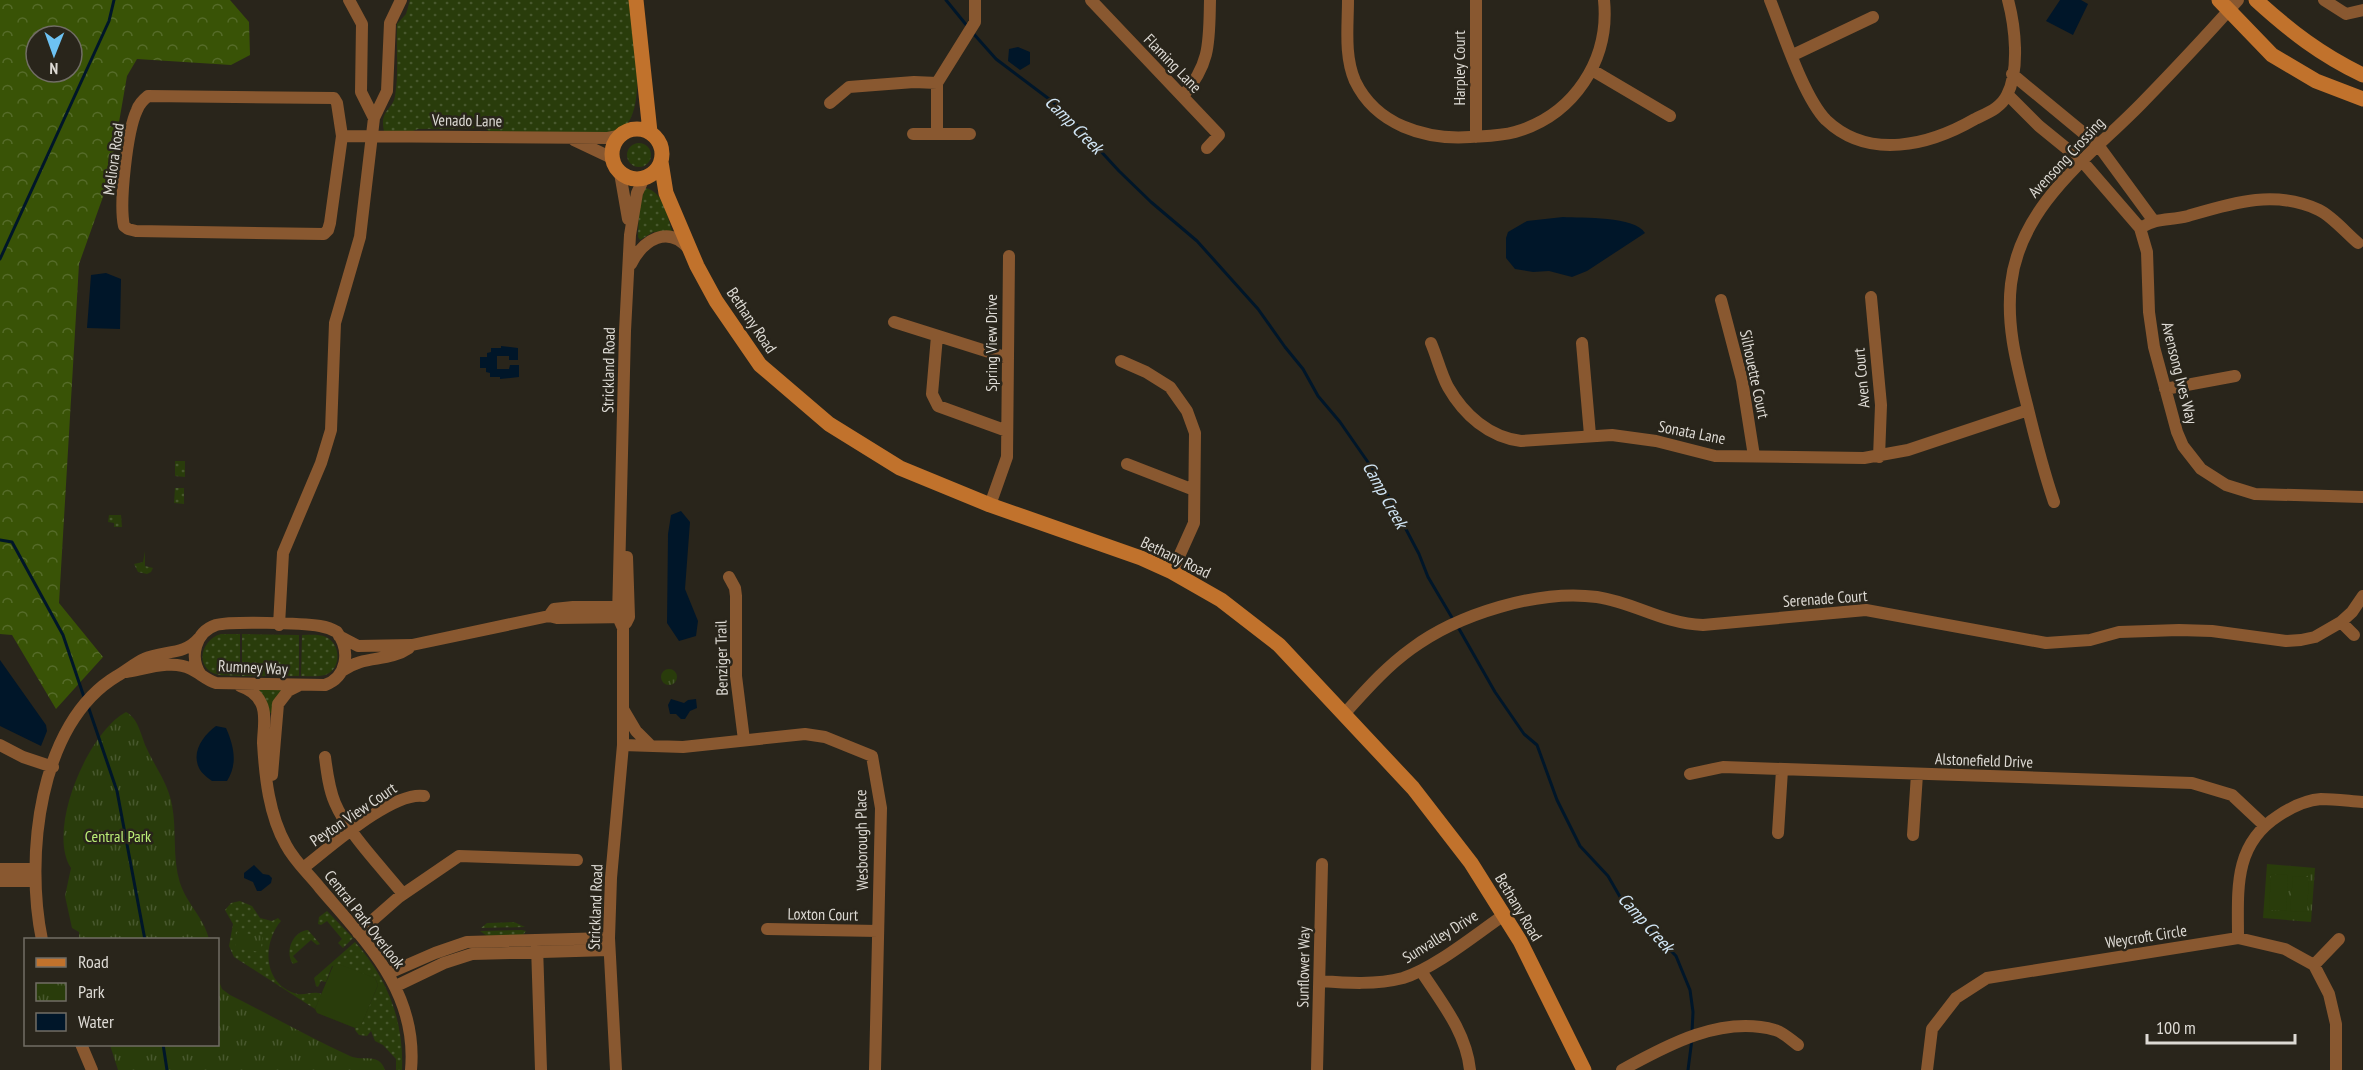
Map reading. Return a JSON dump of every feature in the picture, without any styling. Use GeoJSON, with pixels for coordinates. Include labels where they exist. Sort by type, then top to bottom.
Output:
{"type":"FeatureCollection","features":[{"type":"Feature","properties":{"kind":"street"},"geometry":{"type":"LineString","coordinates":[[349,0],[362,24],[362,95],[374,118]]}},
{"type":"Feature","properties":{"kind":"street"},"geometry":{"type":"LineString","coordinates":[[279,625],[283,553],[321,463],[331,430],[334,323],[360,237],[374,118],[387,91],[390,23],[401,0]]}},
{"type":"Feature","properties":{"kind":"street"},"geometry":{"type":"LineString","coordinates":[[636,0],[650,132],[661,147],[661,162],[658,168],[647,177],[633,179],[620,173],[612,158],[612,151],[638,113],[644,76]]}},
{"type":"Feature","properties":{"kind":"street"},"geometry":{"type":"LineString","coordinates":[[937,134],[937,83],[975,22],[975,0]]}},
{"type":"Feature","properties":{"kind":"street","name":"Flaming Lane"},"geometry":{"type":"LineString","coordinates":[[1091,0],[1219,135],[1206,148]]}},
{"type":"Feature","properties":{"kind":"street"},"geometry":{"type":"LineString","coordinates":[[1183,96],[1196,81],[1208,49],[1210,0]]}},
{"type":"Feature","properties":{"kind":"street"},"geometry":{"type":"LineString","coordinates":[[1348,0],[1347,40],[1350,66],[1355,80],[1371,105],[1401,126],[1415,132],[1444,138],[1502,135],[1517,131],[1544,119],[1568,102],[1592,70],[1603,42],[1604,0]]}},
{"type":"Feature","properties":{"kind":"street","name":"Harpley Court"},"geometry":{"type":"LineString","coordinates":[[1476,0],[1476,137]]}},
{"type":"Feature","properties":{"kind":"street"},"geometry":{"type":"LineString","coordinates":[[1770,0],[1809,95],[1825,118],[1849,135],[1883,144],[1913,144],[1942,137],[1999,106],[2008,95],[2012,74],[2014,41],[2008,0]]}},
{"type":"Feature","properties":{"kind":"street"},"geometry":{"type":"LineString","coordinates":[[2256,0],[2304,42],[2363,75]]}},
{"type":"Feature","properties":{"kind":"street"},"geometry":{"type":"LineString","coordinates":[[2324,0],[2346,14],[2363,10]]}},
{"type":"Feature","properties":{"kind":"street"},"geometry":{"type":"LineString","coordinates":[[2228,4],[2272,55],[2316,81],[2363,99]]}},
{"type":"Feature","properties":{"kind":"street","name":"Avensong Crossing"},"geometry":{"type":"LineString","coordinates":[[2054,502],[2028,410],[2010,327],[2013,268],[2023,240],[2037,213],[2082,161],[2145,99],[2228,4]]}},
{"type":"Feature","properties":{"kind":"street"},"geometry":{"type":"LineString","coordinates":[[1793,55],[1873,17]]}},
{"type":"Feature","properties":{"kind":"street"},"geometry":{"type":"LineString","coordinates":[[1592,70],[1670,116]]}},
{"type":"Feature","properties":{"kind":"street"},"geometry":{"type":"LineString","coordinates":[[2012,74],[2098,145],[2153,220]]}},
{"type":"Feature","properties":{"kind":"street"},"geometry":{"type":"LineString","coordinates":[[830,103],[849,87],[914,82],[937,83]]}},
{"type":"Feature","properties":{"kind":"street","name":"Avensong Ives Way"},"geometry":{"type":"LineString","coordinates":[[2008,95],[2039,126],[2082,161],[2140,228],[2147,252],[2149,312],[2154,347],[2172,418],[2183,446],[2201,469],[2213,478],[2255,494],[2363,497]]}},
{"type":"Feature","properties":{"kind":"street","name":"Meliora Road"},"geometry":{"type":"LineString","coordinates":[[148,96],[333,98],[337,103],[342,136],[330,223],[324,234],[136,231],[124,225],[124,175],[127,156],[136,111],[148,96]]}},
{"type":"Feature","properties":{"kind":"street"},"geometry":{"type":"LineString","coordinates":[[624,133],[639,129],[650,132]]}},
{"type":"Feature","properties":{"kind":"street","name":"Venado Lane"},"geometry":{"type":"LineString","coordinates":[[373,136],[608,138],[624,133]]}},
{"type":"Feature","properties":{"kind":"street"},"geometry":{"type":"LineString","coordinates":[[913,134],[970,134]]}},
{"type":"Feature","properties":{"kind":"street"},"geometry":{"type":"LineString","coordinates":[[342,136],[373,136]]}},
{"type":"Feature","properties":{"kind":"street","name":"Venado Lane"},"geometry":{"type":"LineString","coordinates":[[562,138],[586,144],[612,158]]}},
{"type":"Feature","properties":{"kind":"street","name":"Bethany Road"},"geometry":{"type":"LineString","coordinates":[[661,162],[666,193],[714,298],[760,365],[830,424],[900,468],[990,505],[1141,558],[1172,572],[1221,600],[1280,645],[1345,713],[1443,825],[1472,863],[1536,973],[1584,1070]]}},
{"type":"Feature","properties":{"kind":"street","name":"Strickland Road"},"geometry":{"type":"LineString","coordinates":[[620,173],[630,235]]}},
{"type":"Feature","properties":{"kind":"street","name":"Bethany Road"},"geometry":{"type":"LineString","coordinates":[[647,177],[666,193]]}},
{"type":"Feature","properties":{"kind":"street","name":"Strickland Road"},"geometry":{"type":"LineString","coordinates":[[624,615],[619,577],[624,349],[630,235],[637,193],[647,177]]}},
{"type":"Feature","properties":{"kind":"street"},"geometry":{"type":"LineString","coordinates":[[2140,228],[2153,220],[2175,220],[2251,199],[2278,200],[2321,211],[2358,243]]}},
{"type":"Feature","properties":{"kind":"street"},"geometry":{"type":"LineString","coordinates":[[629,268],[644,244],[656,238],[675,238],[683,241],[690,249]]}},
{"type":"Feature","properties":{"kind":"street","name":"Spring View Drive"},"geometry":{"type":"LineString","coordinates":[[990,505],[1007,457],[1009,256]]}},
{"type":"Feature","properties":{"kind":"street","name":"Aven Court"},"geometry":{"type":"LineString","coordinates":[[1871,297],[1881,405],[1879,456]]}},
{"type":"Feature","properties":{"kind":"street","name":"Silhouette Court"},"geometry":{"type":"LineString","coordinates":[[1721,300],[1742,380],[1754,456]]}},
{"type":"Feature","properties":{"kind":"street"},"geometry":{"type":"LineString","coordinates":[[894,322],[1008,358]]}},
{"type":"Feature","properties":{"kind":"street"},"geometry":{"type":"LineString","coordinates":[[937,336],[932,394],[938,406],[1007,431]]}},
{"type":"Feature","properties":{"kind":"street","name":"Sonata Lane"},"geometry":{"type":"LineString","coordinates":[[1431,343],[1448,387],[1476,421],[1490,432],[1506,439],[1521,441],[1612,435],[1656,441],[1715,456],[1849,459],[1908,450],[2028,410]]}},
{"type":"Feature","properties":{"kind":"street"},"geometry":{"type":"LineString","coordinates":[[1581,344],[1590,435]]}},
{"type":"Feature","properties":{"kind":"street"},"geometry":{"type":"LineString","coordinates":[[1121,361],[1146,372],[1170,387],[1187,411],[1195,433],[1194,523],[1172,572]]}},
{"type":"Feature","properties":{"kind":"street"},"geometry":{"type":"LineString","coordinates":[[2166,389],[2235,375]]}},
{"type":"Feature","properties":{"kind":"street"},"geometry":{"type":"LineString","coordinates":[[1128,464],[1194,490]]}},
{"type":"Feature","properties":{"kind":"street","name":"Strickland Road"},"geometry":{"type":"LineString","coordinates":[[616,1070],[609,944],[611,878],[623,746],[624,483],[622,472]]}},
{"type":"Feature","properties":{"kind":"street"},"geometry":{"type":"LineString","coordinates":[[595,606],[609,598],[619,577]]}},
{"type":"Feature","properties":{"kind":"street","name":"Benziger Trail"},"geometry":{"type":"LineString","coordinates":[[729,577],[735,588],[736,596],[736,676],[744,740]]}},
{"type":"Feature","properties":{"kind":"street","name":"Serenade Court"},"geometry":{"type":"LineString","coordinates":[[1345,713],[1379,675],[1412,648],[1439,632],[1480,614],[1555,596],[1585,596],[1614,601],[1659,618],[1703,625],[1866,610],[2046,643],[2076,642],[2119,632],[2179,630],[2212,631],[2286,641],[2301,640],[2315,637],[2341,622],[2352,612],[2363,596]]}},
{"type":"Feature","properties":{"kind":"street","name":"Rumney Way"},"geometry":{"type":"LineString","coordinates":[[549,616],[554,609],[595,606],[624,615]]}},
{"type":"Feature","properties":{"kind":"street","name":"Rumney Way"},"geometry":{"type":"LineString","coordinates":[[412,645],[393,655],[357,661],[342,671],[333,682],[324,685],[216,683],[201,675],[195,658],[199,638],[207,630],[218,625],[319,626],[334,630],[358,646],[412,645],[549,616],[557,618],[624,615]]}},
{"type":"Feature","properties":{"kind":"street","name":"Rumney Way"},"geometry":{"type":"LineString","coordinates":[[585,617],[613,626],[618,634],[623,653]]}},
{"type":"Feature","properties":{"kind":"street"},"geometry":{"type":"LineString","coordinates":[[2341,622],[2354,635]]}},
{"type":"Feature","properties":{"kind":"street"},"geometry":{"type":"LineString","coordinates":[[339,635],[345,648],[342,671]]}},
{"type":"Feature","properties":{"kind":"street"},"geometry":{"type":"LineString","coordinates":[[173,659],[199,638]]}},
{"type":"Feature","properties":{"kind":"street"},"geometry":{"type":"LineString","coordinates":[[42,938],[34,875],[38,825],[52,767],[64,736],[83,705],[107,683],[144,659],[173,659],[201,675]]}},
{"type":"Feature","properties":{"kind":"street","name":"Central Park Overlook"},"geometry":{"type":"LineString","coordinates":[[233,684],[253,693],[262,704],[264,749],[270,797],[273,816],[281,836],[292,856],[358,933],[389,973],[396,986],[410,1029],[411,1070]]}},
{"type":"Feature","properties":{"kind":"street","name":"Central Park Overlook"},"geometry":{"type":"LineString","coordinates":[[270,797],[277,708],[288,691],[300,685]]}},
{"type":"Feature","properties":{"kind":"street"},"geometry":{"type":"LineString","coordinates":[[622,707],[636,731],[651,746]]}},
{"type":"Feature","properties":{"kind":"street","name":"Wesborough Place"},"geometry":{"type":"LineString","coordinates":[[623,746],[683,747],[795,734],[815,735],[872,756],[881,808],[875,1070]]}},
{"type":"Feature","properties":{"kind":"street"},"geometry":{"type":"LineString","coordinates":[[0,745],[23,757],[52,767]]}},
{"type":"Feature","properties":{"kind":"street"},"geometry":{"type":"LineString","coordinates":[[325,757],[335,803],[352,830],[403,894]]}},
{"type":"Feature","properties":{"kind":"street","name":"Alstonefield Drive"},"geometry":{"type":"LineString","coordinates":[[1690,774],[1724,767],[2192,783],[2232,795],[2264,825]]}},
{"type":"Feature","properties":{"kind":"street"},"geometry":{"type":"LineString","coordinates":[[1778,833],[1782,770]]}},
{"type":"Feature","properties":{"kind":"street"},"geometry":{"type":"LineString","coordinates":[[1913,835],[1917,774]]}},
{"type":"Feature","properties":{"kind":"street","name":"Peyton View Court"},"geometry":{"type":"LineString","coordinates":[[303,868],[352,830],[403,797],[424,796]]}},
{"type":"Feature","properties":{"kind":"street"},"geometry":{"type":"LineString","coordinates":[[2238,938],[2239,879],[2245,853],[2264,825],[2289,809],[2319,799],[2363,802]]}},
{"type":"Feature","properties":{"kind":"street"},"geometry":{"type":"LineString","coordinates":[[358,933],[403,894],[459,856],[578,860]]}},
{"type":"Feature","properties":{"kind":"street","name":"Sunflower Way"},"geometry":{"type":"LineString","coordinates":[[1317,1070],[1322,864]]}},
{"type":"Feature","properties":{"kind":"street"},"geometry":{"type":"LineString","coordinates":[[0,869],[34,875]]}},
{"type":"Feature","properties":{"kind":"street"},"geometry":{"type":"LineString","coordinates":[[0,880],[34,875]]}},
{"type":"Feature","properties":{"kind":"street","name":"Sunvalley Drive"},"geometry":{"type":"LineString","coordinates":[[1320,981],[1373,983],[1402,978],[1422,971],[1504,915]]}},
{"type":"Feature","properties":{"kind":"street","name":"Loxton Court"},"geometry":{"type":"LineString","coordinates":[[767,929],[878,931]]}},
{"type":"Feature","properties":{"kind":"street","name":"Weycroft Circle"},"geometry":{"type":"LineString","coordinates":[[1927,1070],[1932,1029],[1956,998],[1987,978],[2238,938],[2285,949],[2314,965]]}},
{"type":"Feature","properties":{"kind":"street"},"geometry":{"type":"LineString","coordinates":[[389,973],[461,943],[482,940],[537,939],[609,944]]}},
{"type":"Feature","properties":{"kind":"street"},"geometry":{"type":"LineString","coordinates":[[537,939],[541,1070]]}},
{"type":"Feature","properties":{"kind":"street"},"geometry":{"type":"LineString","coordinates":[[2336,1070],[2336,1024],[2329,994],[2314,965],[2339,939]]}},
{"type":"Feature","properties":{"kind":"street"},"geometry":{"type":"LineString","coordinates":[[396,986],[444,963],[472,954],[537,953],[609,944]]}},
{"type":"Feature","properties":{"kind":"street"},"geometry":{"type":"LineString","coordinates":[[1422,971],[1456,1025],[1468,1051],[1470,1070]]}},
{"type":"Feature","properties":{"kind":"street"},"geometry":{"type":"LineString","coordinates":[[1622,1070],[1704,1031],[1743,1026],[1776,1030],[1798,1044]]}},
{"type":"Feature","properties":{"kind":"street"},"geometry":{"type":"LineString","coordinates":[[82,1046],[92,1070]]}},
{"type":"Feature","properties":{"kind":"green space"},"geometry":{"type":"Polygon","coordinates":[[[0,0],[230,0],[249,22],[250,55],[231,65],[137,59],[127,76],[109,180],[79,264],[59,603],[103,657],[56,709],[12,635],[0,634],[0,0]]]}},
{"type":"Feature","properties":{"kind":"green space"},"geometry":{"type":"Polygon","coordinates":[[[410,0],[629,0],[637,66],[635,103],[631,117],[624,127],[600,133],[491,133],[485,128],[418,129],[407,133],[384,131],[383,119],[394,101],[396,87],[397,24],[406,14],[410,0]]]}},
{"type":"Feature","properties":{"kind":"green space"},"geometry":{"type":"Polygon","coordinates":[[[639,143],[647,147],[651,155],[647,163],[639,167],[631,163],[627,155],[631,147],[639,143]]]}},
{"type":"Feature","properties":{"kind":"green space"},"geometry":{"type":"Polygon","coordinates":[[[645,188],[651,190],[660,199],[672,231],[653,232],[640,240],[638,237],[639,207],[645,188]]]}},
{"type":"Feature","properties":{"kind":"green space"},"geometry":{"type":"Polygon","coordinates":[[[175,461],[185,461],[185,477],[175,476],[175,461]]]}},
{"type":"Feature","properties":{"kind":"green space"},"geometry":{"type":"Polygon","coordinates":[[[175,488],[184,488],[184,504],[174,503],[175,488]]]}},
{"type":"Feature","properties":{"kind":"green space"},"geometry":{"type":"Polygon","coordinates":[[[109,515],[121,515],[122,527],[114,527],[114,523],[108,522],[109,515]]]}},
{"type":"Feature","properties":{"kind":"green space"},"geometry":{"type":"Polygon","coordinates":[[[145,551],[145,566],[153,568],[147,574],[138,572],[134,564],[143,562],[145,551]]]}},
{"type":"Feature","properties":{"kind":"green space"},"geometry":{"type":"Polygon","coordinates":[[[240,634],[240,676],[214,674],[203,662],[202,656],[206,645],[215,636],[240,634]]]}},
{"type":"Feature","properties":{"kind":"green space"},"geometry":{"type":"Polygon","coordinates":[[[242,634],[299,635],[299,676],[242,676],[242,634]]]}},
{"type":"Feature","properties":{"kind":"green space"},"geometry":{"type":"Polygon","coordinates":[[[302,635],[323,636],[335,645],[338,656],[331,672],[322,676],[301,676],[302,635]]]}},
{"type":"Feature","properties":{"kind":"green space"},"geometry":{"type":"Polygon","coordinates":[[[669,669],[675,671],[677,677],[675,683],[669,685],[663,683],[661,677],[663,671],[669,669]]]}},
{"type":"Feature","properties":{"kind":"green space"},"geometry":{"type":"Polygon","coordinates":[[[258,688],[283,689],[272,713],[267,713],[258,688]]]}},
{"type":"Feature","properties":{"kind":"green space","name":"Central Park"},"geometry":{"type":"Polygon","coordinates":[[[126,712],[130,715],[141,732],[146,747],[168,789],[172,805],[176,864],[180,883],[209,938],[79,938],[79,932],[72,928],[65,896],[71,868],[65,851],[64,830],[67,807],[85,760],[98,739],[126,712]]]}},
{"type":"Feature","properties":{"kind":"green space"},"geometry":{"type":"Polygon","coordinates":[[[2267,864],[2315,868],[2311,922],[2263,918],[2267,864]]]}},
{"type":"Feature","properties":{"kind":"green space"},"geometry":{"type":"Polygon","coordinates":[[[2271,874],[2288,875],[2286,911],[2269,910],[2271,874]]]}},
{"type":"Feature","properties":{"kind":"green space"},"geometry":{"type":"Polygon","coordinates":[[[2293,876],[2309,877],[2307,912],[2290,911],[2293,876]]]}},
{"type":"Feature","properties":{"kind":"green space"},"geometry":{"type":"Polygon","coordinates":[[[240,901],[252,906],[260,918],[272,921],[278,918],[281,921],[275,930],[269,950],[271,971],[284,988],[294,993],[322,994],[315,1009],[234,957],[229,946],[233,924],[225,910],[231,903],[240,901]]]}},
{"type":"Feature","properties":{"kind":"green space"},"geometry":{"type":"Polygon","coordinates":[[[327,911],[353,938],[343,948],[338,943],[342,939],[327,921],[321,925],[318,924],[319,917],[327,911]]]}},
{"type":"Feature","properties":{"kind":"green space"},"geometry":{"type":"Polygon","coordinates":[[[514,922],[525,927],[481,928],[487,923],[514,922]]]}},
{"type":"Feature","properties":{"kind":"green space"},"geometry":{"type":"Polygon","coordinates":[[[308,930],[320,944],[317,945],[311,940],[293,956],[298,962],[293,964],[289,954],[294,938],[308,930]]]}},
{"type":"Feature","properties":{"kind":"green space"},"geometry":{"type":"Polygon","coordinates":[[[480,931],[526,931],[523,935],[487,936],[480,931]]]}},
{"type":"Feature","properties":{"kind":"green space"},"geometry":{"type":"Polygon","coordinates":[[[237,932],[263,936],[260,952],[235,948],[237,932]]]}},
{"type":"Feature","properties":{"kind":"green space"},"geometry":{"type":"Polygon","coordinates":[[[355,942],[377,971],[392,1002],[400,1035],[402,1070],[396,1070],[396,1059],[383,1045],[375,1041],[371,1031],[367,1036],[359,1035],[355,1030],[361,1025],[378,985],[375,978],[332,966],[326,982],[321,981],[318,987],[316,986],[314,978],[355,942]]]}},
{"type":"Feature","properties":{"kind":"green space"},"geometry":{"type":"Polygon","coordinates":[[[338,964],[375,978],[378,985],[361,1026],[355,1028],[317,1013],[315,1009],[333,966],[338,964]]]}},
{"type":"Feature","properties":{"kind":"green space"},"geometry":{"type":"Polygon","coordinates":[[[219,982],[222,989],[230,995],[350,1056],[375,1059],[382,1064],[385,1070],[118,1070],[110,1046],[219,1046],[219,982]]]}},
{"type":"Feature","properties":{"kind":"water"},"geometry":{"type":"Polygon","coordinates":[[[2060,0],[2081,0],[2088,4],[2073,35],[2046,21],[2060,0]]]}},
{"type":"Feature","properties":{"kind":"water"},"geometry":{"type":"Polygon","coordinates":[[[1018,47],[1030,52],[1030,64],[1020,70],[1008,61],[1009,49],[1018,47]]]}},
{"type":"Feature","properties":{"kind":"water"},"geometry":{"type":"Polygon","coordinates":[[[1563,217],[1595,218],[1631,223],[1645,233],[1587,271],[1572,277],[1549,271],[1533,272],[1515,269],[1506,258],[1508,232],[1527,221],[1563,217]]]}},
{"type":"Feature","properties":{"kind":"water"},"geometry":{"type":"Polygon","coordinates":[[[106,273],[121,279],[120,329],[87,328],[91,275],[106,273]]]}},
{"type":"Feature","properties":{"kind":"water"},"geometry":{"type":"Polygon","coordinates":[[[501,346],[518,348],[518,360],[509,360],[509,356],[497,356],[497,369],[509,369],[510,365],[519,365],[519,377],[500,379],[500,377],[490,377],[486,368],[480,368],[480,357],[487,357],[491,348],[501,348],[501,346]]]}},
{"type":"Feature","properties":{"kind":"water"},"geometry":{"type":"Polygon","coordinates":[[[681,511],[690,522],[685,589],[698,621],[696,636],[679,641],[667,623],[668,534],[671,515],[681,511]]]}},
{"type":"Feature","properties":{"kind":"water"},"geometry":{"type":"Polygon","coordinates":[[[0,660],[46,725],[47,731],[41,746],[0,726],[0,660]]]}},
{"type":"Feature","properties":{"kind":"water"},"geometry":{"type":"Polygon","coordinates":[[[671,699],[684,703],[696,699],[697,708],[690,711],[685,719],[681,719],[676,714],[670,714],[668,705],[671,699]]]}},
{"type":"Feature","properties":{"kind":"water"},"geometry":{"type":"Polygon","coordinates":[[[216,726],[226,728],[233,748],[233,768],[227,781],[212,781],[201,772],[197,762],[200,744],[216,726]]]}},
{"type":"Feature","properties":{"kind":"water"},"geometry":{"type":"Polygon","coordinates":[[[254,865],[263,874],[272,878],[271,883],[261,891],[257,891],[253,882],[244,878],[244,873],[254,865]]]}},
{"type":"Feature","properties":{"kind":"waterway"},"geometry":{"type":"LineString","coordinates":[[0,259],[109,21],[114,0]]}},
{"type":"Feature","properties":{"kind":"waterway","name":"Camp Creek"},"geometry":{"type":"LineString","coordinates":[[946,0],[968,27]]}},
{"type":"Feature","properties":{"kind":"waterway","name":"Camp Creek"},"geometry":{"type":"LineString","coordinates":[[972,32],[996,59],[1061,108],[1119,171],[1197,241],[1258,309],[1303,369],[1318,396],[1340,422],[1379,478],[1419,554],[1428,577],[1454,621]]}},
{"type":"Feature","properties":{"kind":"waterway"},"geometry":{"type":"LineString","coordinates":[[0,540],[12,542],[63,635],[85,700]]}},
{"type":"Feature","properties":{"kind":"waterway","name":"Camp Creek"},"geometry":{"type":"LineString","coordinates":[[1458,627],[1495,692],[1524,734],[1537,745],[1557,800],[1580,846],[1608,876],[1623,902],[1676,956],[1690,990],[1693,1012],[1692,1032]]}},
{"type":"Feature","properties":{"kind":"waterway"},"geometry":{"type":"LineString","coordinates":[[88,706],[117,791],[145,938]]}},
{"type":"Feature","properties":{"kind":"waterway","name":"Camp Creek"},"geometry":{"type":"LineString","coordinates":[[1688,1070],[1692,1039]]}},
{"type":"Feature","properties":{"kind":"waterway"},"geometry":{"type":"LineString","coordinates":[[163,1046],[167,1070]]}}]}
